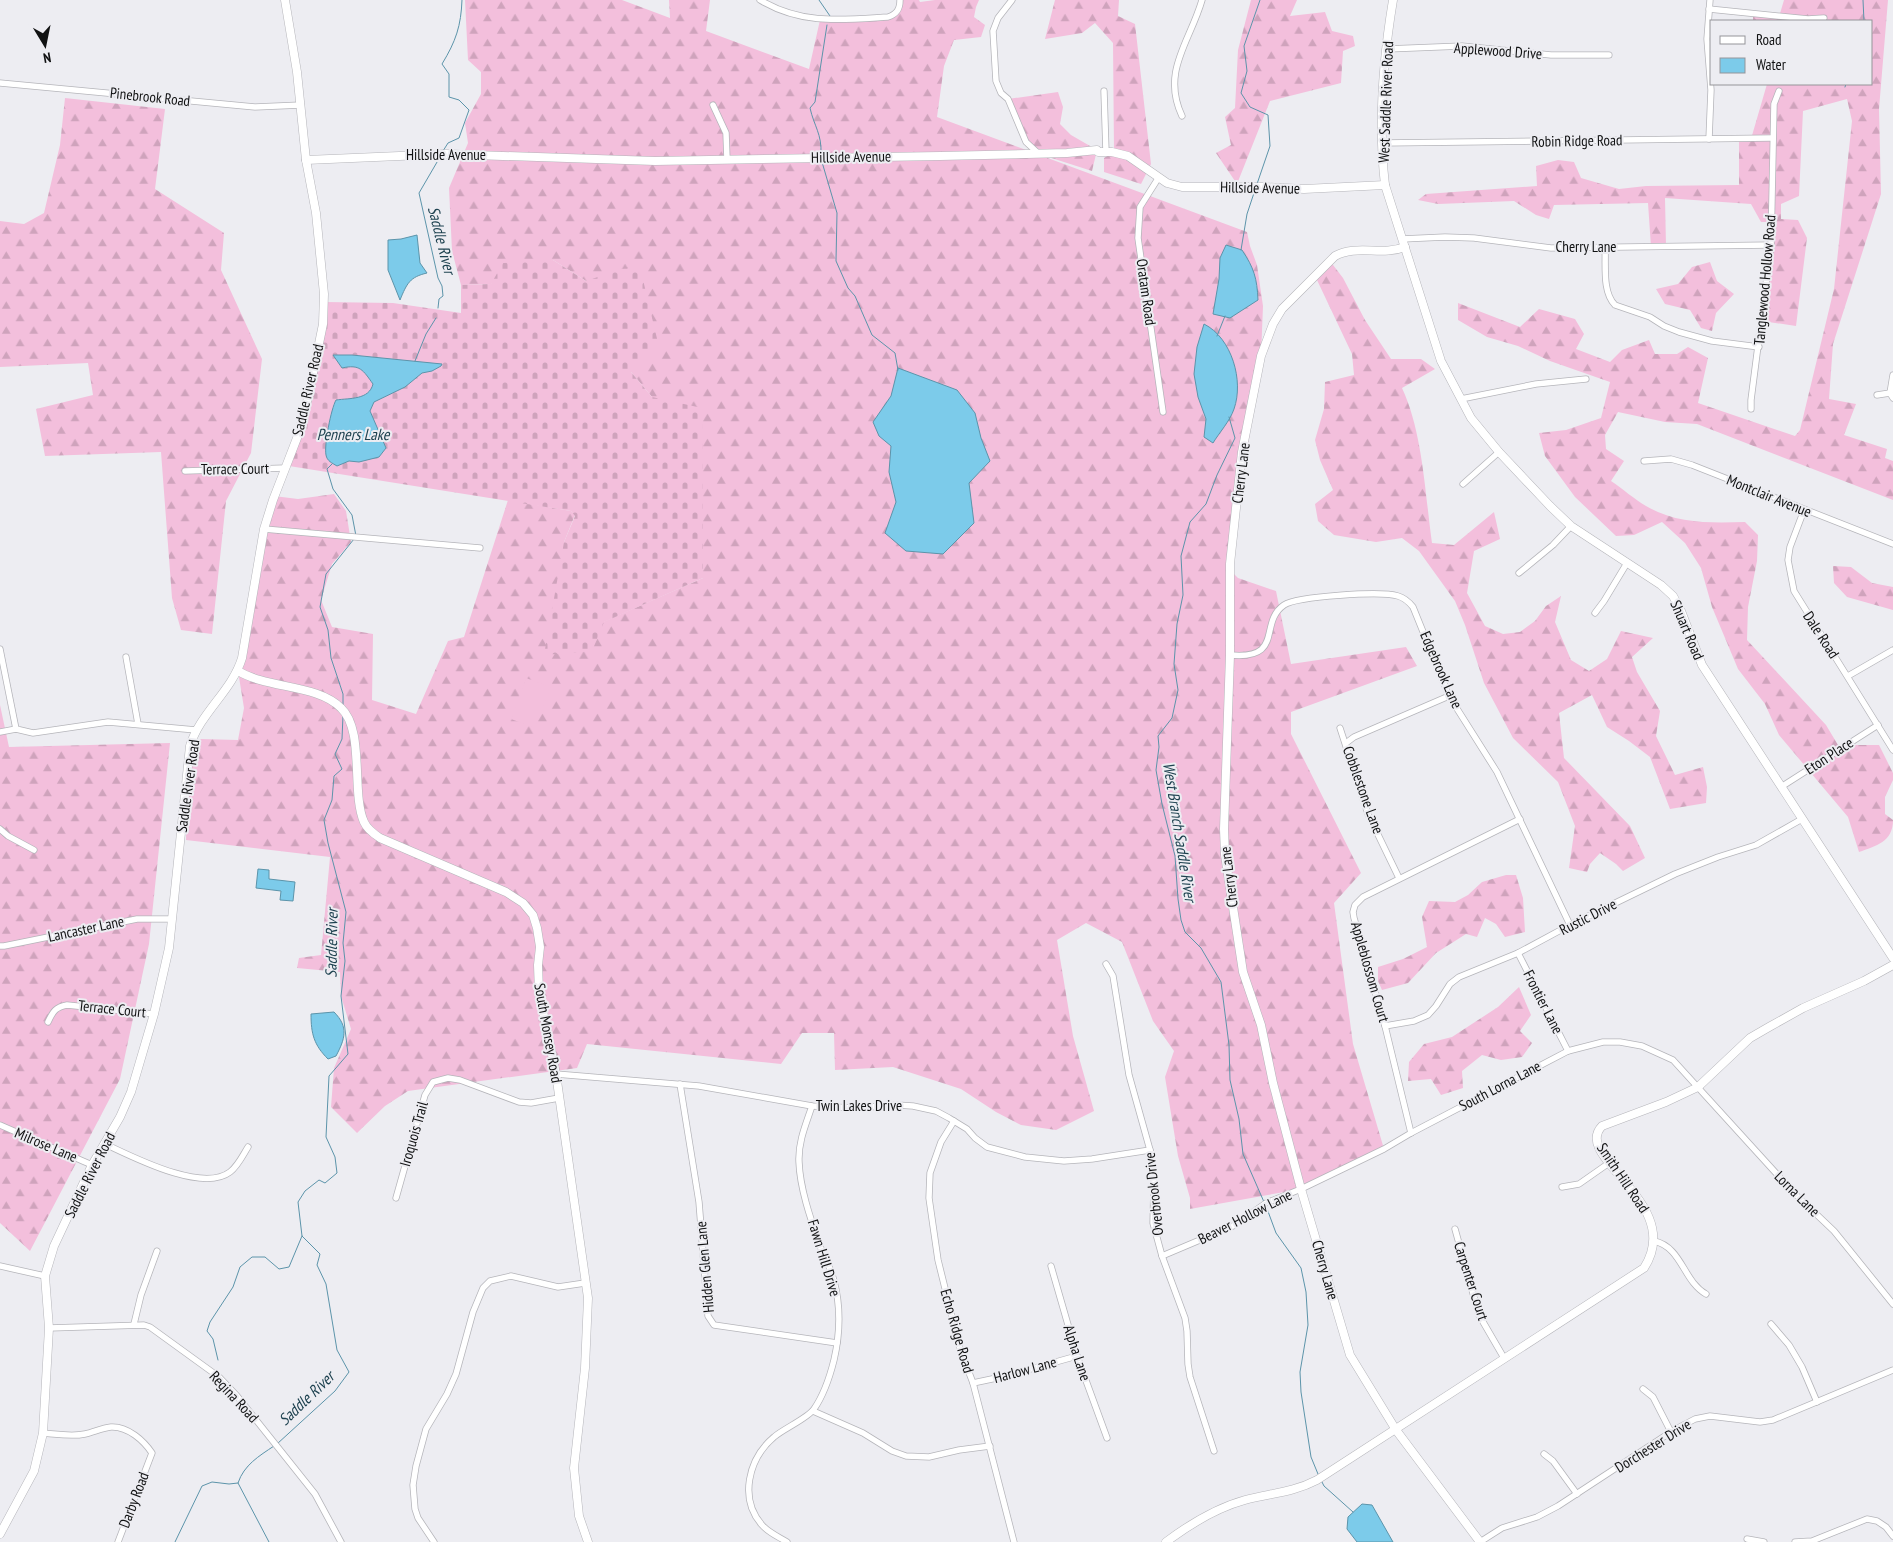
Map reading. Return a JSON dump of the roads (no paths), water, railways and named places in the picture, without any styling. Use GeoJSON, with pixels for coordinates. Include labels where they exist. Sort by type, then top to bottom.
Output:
{"type":"FeatureCollection","features":[{"type":"Feature","properties":{"kind":"street","name":"Saddle River Road"},"geometry":{"type":"LineString","coordinates":[[0,1534],[34,1471],[43,1433],[49,1328],[45,1276],[54,1246],[92,1165],[120,1117],[131,1092],[154,1014],[163,981],[172,919],[190,746],[196,730],[238,671],[242,658],[264,530],[297,438],[306,407],[323,324],[324,294],[316,213],[306,160],[301,105],[285,0]]}},
{"type":"Feature","properties":{"kind":"street"},"geometry":{"type":"LineString","coordinates":[[760,0],[796,16],[832,21],[892,16],[899,9],[900,0]]}},
{"type":"Feature","properties":{"kind":"street"},"geometry":{"type":"LineString","coordinates":[[1012,0],[998,18],[993,31],[996,81],[1001,94],[1008,99],[1026,142],[1038,154]]}},
{"type":"Feature","properties":{"kind":"street"},"geometry":{"type":"LineString","coordinates":[[1182,116],[1174,92],[1174,73],[1179,54],[1194,23],[1202,0]]}},
{"type":"Feature","properties":{"kind":"street","name":"West Saddle River Road"},"geometry":{"type":"LineString","coordinates":[[1393,0],[1383,100],[1382,144],[1385,185],[1419,289]]}},
{"type":"Feature","properties":{"kind":"street"},"geometry":{"type":"LineString","coordinates":[[1710,0],[1707,39],[1710,78]]}},
{"type":"Feature","properties":{"kind":"street"},"geometry":{"type":"LineString","coordinates":[[1709,9],[1808,19],[1824,18]]}},
{"type":"Feature","properties":{"kind":"street","name":"Applewood Drive"},"geometry":{"type":"LineString","coordinates":[[1387,49],[1462,46],[1551,54],[1610,55]]}},
{"type":"Feature","properties":{"kind":"street","name":"Pinebrook Road"},"geometry":{"type":"LineString","coordinates":[[0,83],[256,107],[301,105]]}},
{"type":"Feature","properties":{"kind":"street"},"geometry":{"type":"LineString","coordinates":[[1710,139],[1712,104],[1711,85]]}},
{"type":"Feature","properties":{"kind":"street"},"geometry":{"type":"LineString","coordinates":[[1104,91],[1106,152]]}},
{"type":"Feature","properties":{"kind":"street","name":"Tanglewood Hollow Road"},"geometry":{"type":"LineString","coordinates":[[1752,409],[1751,400],[1771,245],[1772,138],[1774,104],[1779,91]]}},
{"type":"Feature","properties":{"kind":"street"},"geometry":{"type":"LineString","coordinates":[[713,105],[726,133],[727,159]]}},
{"type":"Feature","properties":{"kind":"street","name":"Robin Ridge Road"},"geometry":{"type":"LineString","coordinates":[[1382,144],[1772,138]]}},
{"type":"Feature","properties":{"kind":"street","name":"Hillside Avenue"},"geometry":{"type":"LineString","coordinates":[[306,160],[446,154],[655,161],[1038,154],[1097,150],[1098,152],[1128,156],[1168,183],[1182,187],[1304,189],[1385,185]]}},
{"type":"Feature","properties":{"kind":"street","name":"Oratam Road"},"geometry":{"type":"LineString","coordinates":[[1159,177],[1140,206],[1138,238],[1162,412]]}},
{"type":"Feature","properties":{"kind":"street","name":"Cherry Lane"},"geometry":{"type":"LineString","coordinates":[[1402,239],[1445,236],[1552,248],[1771,245]]}},
{"type":"Feature","properties":{"kind":"street","name":"Cherry Lane"},"geometry":{"type":"LineString","coordinates":[[1405,247],[1390,252],[1346,252],[1339,254],[1282,310],[1273,324],[1261,356],[1242,452],[1230,564],[1230,655],[1224,829],[1225,855],[1243,972],[1262,1025],[1273,1083],[1301,1189],[1350,1355],[1396,1430],[1480,1542]]}},
{"type":"Feature","properties":{"kind":"street"},"geometry":{"type":"LineString","coordinates":[[1605,247],[1608,293],[1611,302],[1618,307],[1650,316],[1664,326],[1679,332],[1712,341],[1759,347]]}},
{"type":"Feature","properties":{"kind":"street","name":"Shuart Road"},"geometry":{"type":"LineString","coordinates":[[1419,289],[1440,361],[1471,418],[1500,452],[1571,526],[1661,585],[1673,596],[1681,611],[1702,666],[1893,958]]}},
{"type":"Feature","properties":{"kind":"street"},"geometry":{"type":"LineString","coordinates":[[1877,395],[1891,396],[1893,375]]}},
{"type":"Feature","properties":{"kind":"street"},"geometry":{"type":"LineString","coordinates":[[1462,400],[1484,393],[1536,384],[1586,379]]}},
{"type":"Feature","properties":{"kind":"street"},"geometry":{"type":"LineString","coordinates":[[1463,484],[1500,452]]}},
{"type":"Feature","properties":{"kind":"street","name":"Montclair Avenue"},"geometry":{"type":"LineString","coordinates":[[1644,461],[1671,459],[1692,465],[1893,544]]}},
{"type":"Feature","properties":{"kind":"street","name":"Terrace Court"},"geometry":{"type":"LineString","coordinates":[[186,470],[285,468]]}},
{"type":"Feature","properties":{"kind":"street","name":"Dale Road"},"geometry":{"type":"LineString","coordinates":[[1804,510],[1790,547],[1788,560],[1794,591],[1893,750]]}},
{"type":"Feature","properties":{"kind":"street"},"geometry":{"type":"LineString","coordinates":[[1519,574],[1553,545],[1571,526]]}},
{"type":"Feature","properties":{"kind":"street"},"geometry":{"type":"LineString","coordinates":[[264,530],[480,548]]}},
{"type":"Feature","properties":{"kind":"street"},"geometry":{"type":"LineString","coordinates":[[1596,613],[1627,563]]}},
{"type":"Feature","properties":{"kind":"street","name":"Edgebrook Lane"},"geometry":{"type":"LineString","coordinates":[[1230,655],[1244,656],[1256,653],[1267,641],[1278,612],[1284,605],[1293,601],[1324,597],[1369,595],[1399,596],[1408,600],[1413,607],[1449,696],[1497,772],[1570,925]]}},
{"type":"Feature","properties":{"kind":"street"},"geometry":{"type":"LineString","coordinates":[[0,649],[16,729]]}},
{"type":"Feature","properties":{"kind":"street"},"geometry":{"type":"LineString","coordinates":[[1848,676],[1893,650]]}},
{"type":"Feature","properties":{"kind":"street"},"geometry":{"type":"LineString","coordinates":[[126,657],[138,724]]}},
{"type":"Feature","properties":{"kind":"street","name":"South Monsey Road"},"geometry":{"type":"LineString","coordinates":[[238,671],[249,678],[329,699],[348,714],[352,727],[360,806],[364,822],[370,831],[380,838],[506,892],[523,903],[533,915],[540,946],[538,965],[539,992],[556,1074],[588,1298],[585,1368],[574,1468],[579,1516],[588,1542]]}},
{"type":"Feature","properties":{"kind":"street"},"geometry":{"type":"LineString","coordinates":[[1346,743],[1354,736],[1449,696]]}},
{"type":"Feature","properties":{"kind":"street"},"geometry":{"type":"LineString","coordinates":[[0,732],[16,729],[33,733],[108,722],[196,730]]}},
{"type":"Feature","properties":{"kind":"street","name":"Eton Place"},"geometry":{"type":"LineString","coordinates":[[1781,787],[1878,725]]}},
{"type":"Feature","properties":{"kind":"street","name":"Cobblestone Lane"},"geometry":{"type":"LineString","coordinates":[[1340,728],[1368,814],[1398,878]]}},
{"type":"Feature","properties":{"kind":"street","name":"Appleblossom Court"},"geometry":{"type":"LineString","coordinates":[[1410,1133],[1385,1026],[1353,912],[1355,905],[1363,897],[1398,878],[1520,819]]}},
{"type":"Feature","properties":{"kind":"street","name":"Rustic Drive"},"geometry":{"type":"LineString","coordinates":[[1385,1026],[1414,1021],[1428,1015],[1450,984],[1459,977],[1518,953],[1570,925],[1675,874],[1718,857],[1756,845],[1802,819]]}},
{"type":"Feature","properties":{"kind":"street"},"geometry":{"type":"LineString","coordinates":[[0,829],[8,836],[34,850]]}},
{"type":"Feature","properties":{"kind":"street","name":"Lancaster Lane"},"geometry":{"type":"LineString","coordinates":[[0,946],[137,919],[172,919]]}},
{"type":"Feature","properties":{"kind":"street","name":"Frontier Lane"},"geometry":{"type":"LineString","coordinates":[[1518,953],[1568,1050]]}},
{"type":"Feature","properties":{"kind":"street","name":"Overbrook Drive"},"geometry":{"type":"LineString","coordinates":[[1106,964],[1113,976],[1129,1075],[1150,1150],[1154,1177],[1153,1223],[1162,1256],[1184,1318],[1187,1331],[1190,1377],[1214,1451]]}},
{"type":"Feature","properties":{"kind":"street","name":"Smith Hill Road"},"geometry":{"type":"LineString","coordinates":[[1654,1241],[1654,1229],[1646,1211],[1609,1163],[1597,1144],[1598,1130],[1602,1126],[1666,1102],[1698,1087],[1750,1038],[1803,1008],[1864,981],[1893,965]]}},
{"type":"Feature","properties":{"kind":"street","name":"Terrace Court"},"geometry":{"type":"LineString","coordinates":[[48,1022],[53,1011],[60,1006],[67,1005],[154,1014]]}},
{"type":"Feature","properties":{"kind":"street","name":"South Lorna Lane"},"geometry":{"type":"LineString","coordinates":[[1301,1189],[1384,1149],[1410,1133],[1568,1050],[1603,1042],[1620,1042],[1642,1046],[1673,1060],[1698,1087]]}},
{"type":"Feature","properties":{"kind":"street","name":"Twin Lakes Drive"},"geometry":{"type":"LineString","coordinates":[[556,1074],[699,1086],[812,1106],[855,1108],[897,1105],[914,1106],[936,1111],[966,1129],[987,1146],[1025,1157],[1064,1161],[1092,1159],[1150,1150]]}},
{"type":"Feature","properties":{"kind":"street","name":"Iroquois Trail"},"geometry":{"type":"LineString","coordinates":[[396,1198],[425,1095],[433,1082],[448,1078],[460,1080],[519,1102],[531,1103],[559,1098]]}},
{"type":"Feature","properties":{"kind":"street","name":"Hidden Glen Lane"},"geometry":{"type":"LineString","coordinates":[[680,1084],[699,1202],[708,1316],[714,1325],[837,1343]]}},
{"type":"Feature","properties":{"kind":"street","name":"Lorna Lane"},"geometry":{"type":"LineString","coordinates":[[1698,1087],[1795,1194],[1834,1231],[1893,1304]]}},
{"type":"Feature","properties":{"kind":"street","name":"Fawn Hill Drive"},"geometry":{"type":"LineString","coordinates":[[812,1106],[800,1149],[800,1170],[811,1218],[834,1280],[839,1323],[834,1361],[813,1411]]}},
{"type":"Feature","properties":{"kind":"street","name":"Echo Ridge Road"},"geometry":{"type":"LineString","coordinates":[[954,1122],[941,1142],[935,1157],[930,1173],[929,1198],[942,1276],[960,1349],[973,1384],[1014,1542]]}},
{"type":"Feature","properties":{"kind":"street","name":"Milrose Lane"},"geometry":{"type":"LineString","coordinates":[[0,1125],[92,1165]]}},
{"type":"Feature","properties":{"kind":"street"},"geometry":{"type":"LineString","coordinates":[[105,1144],[183,1175],[205,1179],[217,1179],[230,1173],[237,1166],[248,1147]]}},
{"type":"Feature","properties":{"kind":"street"},"geometry":{"type":"LineString","coordinates":[[1562,1187],[1579,1184],[1609,1163]]}},
{"type":"Feature","properties":{"kind":"street","name":"Beaver Hollow Lane"},"geometry":{"type":"LineString","coordinates":[[1162,1256],[1233,1226],[1266,1203],[1301,1189]]}},
{"type":"Feature","properties":{"kind":"street","name":"Carpenter Court"},"geometry":{"type":"LineString","coordinates":[[1455,1229],[1478,1315],[1504,1358]]}},
{"type":"Feature","properties":{"kind":"street"},"geometry":{"type":"LineString","coordinates":[[1166,1542],[1191,1524],[1228,1506],[1303,1487],[1317,1480],[1644,1268],[1649,1260],[1654,1241],[1663,1243],[1670,1248],[1695,1285],[1706,1294]]}},
{"type":"Feature","properties":{"kind":"street"},"geometry":{"type":"LineString","coordinates":[[134,1324],[141,1295],[157,1252]]}},
{"type":"Feature","properties":{"kind":"street"},"geometry":{"type":"LineString","coordinates":[[0,1266],[45,1276]]}},
{"type":"Feature","properties":{"kind":"street","name":"Alpha Lane"},"geometry":{"type":"LineString","coordinates":[[1051,1266],[1077,1356],[1107,1438]]}},
{"type":"Feature","properties":{"kind":"street"},"geometry":{"type":"LineString","coordinates":[[434,1542],[418,1518],[415,1509],[413,1485],[416,1466],[426,1429],[448,1394],[456,1374],[473,1312],[483,1288],[490,1281],[511,1276],[558,1287],[585,1283]]}},
{"type":"Feature","properties":{"kind":"street"},"geometry":{"type":"LineString","coordinates":[[1771,1324],[1789,1345],[1802,1367],[1817,1402]]}},
{"type":"Feature","properties":{"kind":"street","name":"Regina Road"},"geometry":{"type":"LineString","coordinates":[[49,1328],[144,1325],[219,1377],[237,1396],[315,1494],[341,1542]]}},
{"type":"Feature","properties":{"kind":"street","name":"Harlow Lane"},"geometry":{"type":"LineString","coordinates":[[973,1384],[1077,1356]]}},
{"type":"Feature","properties":{"kind":"street","name":"Dorchester Drive"},"geometry":{"type":"LineString","coordinates":[[1480,1542],[1502,1528],[1537,1518],[1671,1432],[1696,1419],[1710,1416],[1760,1422],[1774,1420],[1893,1370]]}},
{"type":"Feature","properties":{"kind":"street"},"geometry":{"type":"LineString","coordinates":[[1643,1389],[1653,1397],[1671,1432]]}},
{"type":"Feature","properties":{"kind":"street"},"geometry":{"type":"LineString","coordinates":[[787,1542],[762,1525],[752,1509],[748,1491],[750,1473],[756,1460],[772,1438],[813,1411],[863,1433],[892,1451],[906,1456],[929,1457],[959,1450],[990,1446]]}},
{"type":"Feature","properties":{"kind":"street","name":"Darby Road"},"geometry":{"type":"LineString","coordinates":[[43,1433],[72,1436],[113,1427],[135,1435],[147,1445],[152,1453],[151,1458],[118,1542]]}},
{"type":"Feature","properties":{"kind":"street"},"geometry":{"type":"LineString","coordinates":[[1544,1454],[1553,1461],[1577,1494]]}},
{"type":"Feature","properties":{"kind":"street"},"geometry":{"type":"LineString","coordinates":[[1795,1542],[1812,1540],[1867,1519],[1877,1521],[1886,1527],[1893,1536]]}},
{"type":"Feature","properties":{"kind":"street"},"geometry":{"type":"LineString","coordinates":[[1747,1539],[1764,1542]]}},
{"type":"Feature","properties":{"kind":"water"},"geometry":{"type":"Polygon","coordinates":[[[417,235],[420,263],[427,273],[410,282],[400,300],[388,270],[388,240],[417,235]]]}},
{"type":"Feature","properties":{"kind":"water"},"geometry":{"type":"Polygon","coordinates":[[[1226,245],[1242,250],[1246,256],[1257,285],[1258,300],[1230,318],[1213,314],[1219,279],[1220,258],[1226,245]]]}},
{"type":"Feature","properties":{"kind":"water"},"geometry":{"type":"Polygon","coordinates":[[[1204,324],[1222,339],[1228,350],[1236,373],[1237,386],[1237,398],[1234,409],[1213,443],[1204,437],[1206,419],[1198,397],[1194,374],[1197,347],[1204,324]]]}},
{"type":"Feature","properties":{"kind":"water","name":"Penners Lake"},"geometry":{"type":"Polygon","coordinates":[[[333,355],[352,355],[442,364],[432,371],[422,373],[405,387],[374,402],[370,411],[386,448],[379,457],[359,462],[349,461],[337,466],[330,462],[327,457],[327,436],[336,400],[363,396],[368,393],[373,384],[360,369],[353,367],[342,368],[333,355]]]}},
{"type":"Feature","properties":{"kind":"water"},"geometry":{"type":"Polygon","coordinates":[[[898,368],[957,390],[975,413],[981,438],[990,461],[969,483],[974,523],[943,554],[906,551],[885,533],[896,502],[889,472],[891,446],[879,436],[873,422],[891,396],[898,368]]]}},
{"type":"Feature","properties":{"kind":"water"},"geometry":{"type":"Polygon","coordinates":[[[258,869],[269,870],[269,879],[295,882],[293,901],[280,900],[281,891],[256,888],[258,869]]]}},
{"type":"Feature","properties":{"kind":"water"},"geometry":{"type":"Polygon","coordinates":[[[334,1012],[342,1023],[344,1033],[342,1044],[336,1056],[328,1059],[319,1049],[314,1039],[311,1014],[334,1012]]]}},
{"type":"Feature","properties":{"kind":"water"},"geometry":{"type":"Polygon","coordinates":[[[1362,1504],[1372,1505],[1393,1542],[1357,1542],[1347,1529],[1348,1517],[1362,1504]]]}},
{"type":"Feature","properties":{"kind":"waterway","name":"Saddle River"},"geometry":{"type":"LineString","coordinates":[[443,151],[448,143],[459,138],[469,110],[459,100],[449,97],[449,74],[442,64],[457,33],[462,0]]}},
{"type":"Feature","properties":{"kind":"waterway"},"geometry":{"type":"LineString","coordinates":[[819,0],[830,16]]}},
{"type":"Feature","properties":{"kind":"waterway","name":"West Branch Saddle River"},"geometry":{"type":"LineString","coordinates":[[1257,184],[1270,146],[1268,115],[1250,107],[1241,93],[1247,71],[1244,46],[1260,0]]}},
{"type":"Feature","properties":{"kind":"waterway"},"geometry":{"type":"LineString","coordinates":[[1863,0],[1864,20]]}},
{"type":"Feature","properties":{"kind":"waterway"},"geometry":{"type":"LineString","coordinates":[[821,154],[819,135],[810,108],[815,102],[827,25]]}},
{"type":"Feature","properties":{"kind":"waterway","name":"Saddle River"},"geometry":{"type":"LineString","coordinates":[[438,308],[439,299],[443,296],[442,286],[438,278],[419,193],[440,157]]}},
{"type":"Feature","properties":{"kind":"waterway"},"geometry":{"type":"LineString","coordinates":[[822,162],[837,213],[836,261],[848,288],[855,296],[872,335],[895,353],[898,370]]}},
{"type":"Feature","properties":{"kind":"waterway","name":"West Branch Saddle River"},"geometry":{"type":"LineString","coordinates":[[1241,250],[1247,214],[1255,190]]}},
{"type":"Feature","properties":{"kind":"waterway","name":"West Branch Saddle River"},"geometry":{"type":"LineString","coordinates":[[1217,336],[1225,316]]}},
{"type":"Feature","properties":{"kind":"waterway","name":"Saddle River"},"geometry":{"type":"LineString","coordinates":[[415,361],[426,334],[436,318]]}},
{"type":"Feature","properties":{"kind":"waterway","name":"West Branch Saddle River"},"geometry":{"type":"LineString","coordinates":[[1229,417],[1235,438],[1217,475],[1206,504],[1190,522],[1181,556],[1183,595],[1177,624],[1174,664],[1178,690],[1172,718],[1158,736],[1159,747],[1156,770],[1175,856],[1181,920],[1185,932],[1201,948],[1221,982],[1229,1045],[1230,1080],[1239,1119],[1243,1154],[1264,1202]]}},
{"type":"Feature","properties":{"kind":"waterway","name":"Saddle River"},"geometry":{"type":"LineString","coordinates":[[332,464],[327,469],[333,489],[352,515],[356,536]]}},
{"type":"Feature","properties":{"kind":"waterway","name":"Saddle River"},"geometry":{"type":"LineString","coordinates":[[343,706],[343,694],[331,658],[328,630],[320,607],[326,574],[354,539]]}},
{"type":"Feature","properties":{"kind":"waterway","name":"Saddle River"},"geometry":{"type":"LineString","coordinates":[[277,1444],[335,1391],[349,1372],[337,1350],[326,1284],[317,1265],[320,1254],[302,1236],[298,1202],[305,1191],[319,1180],[325,1183],[337,1173],[335,1157],[326,1137],[329,1076],[348,1054],[341,996],[345,961],[343,943],[346,912],[324,820],[332,800],[334,776],[342,769],[335,754],[342,739],[343,715]]}},
{"type":"Feature","properties":{"kind":"waterway","name":"West Branch Saddle River"},"geometry":{"type":"LineString","coordinates":[[1266,1206],[1276,1233],[1301,1268],[1306,1292],[1308,1325],[1300,1372],[1301,1392],[1311,1457],[1318,1474]]}},
{"type":"Feature","properties":{"kind":"waterway"},"geometry":{"type":"LineString","coordinates":[[218,1360],[213,1339],[207,1331],[210,1322],[233,1287],[240,1267],[252,1257],[265,1257],[279,1269],[289,1267],[302,1236]]}},
{"type":"Feature","properties":{"kind":"waterway","name":"Saddle River"},"geometry":{"type":"LineString","coordinates":[[269,1542],[238,1483],[248,1466],[274,1446]]}},
{"type":"Feature","properties":{"kind":"waterway"},"geometry":{"type":"LineString","coordinates":[[175,1542],[202,1486],[212,1482],[238,1483]]}},
{"type":"Feature","properties":{"kind":"waterway","name":"West Branch Saddle River"},"geometry":{"type":"LineString","coordinates":[[1322,1482],[1353,1512]]}}]}
